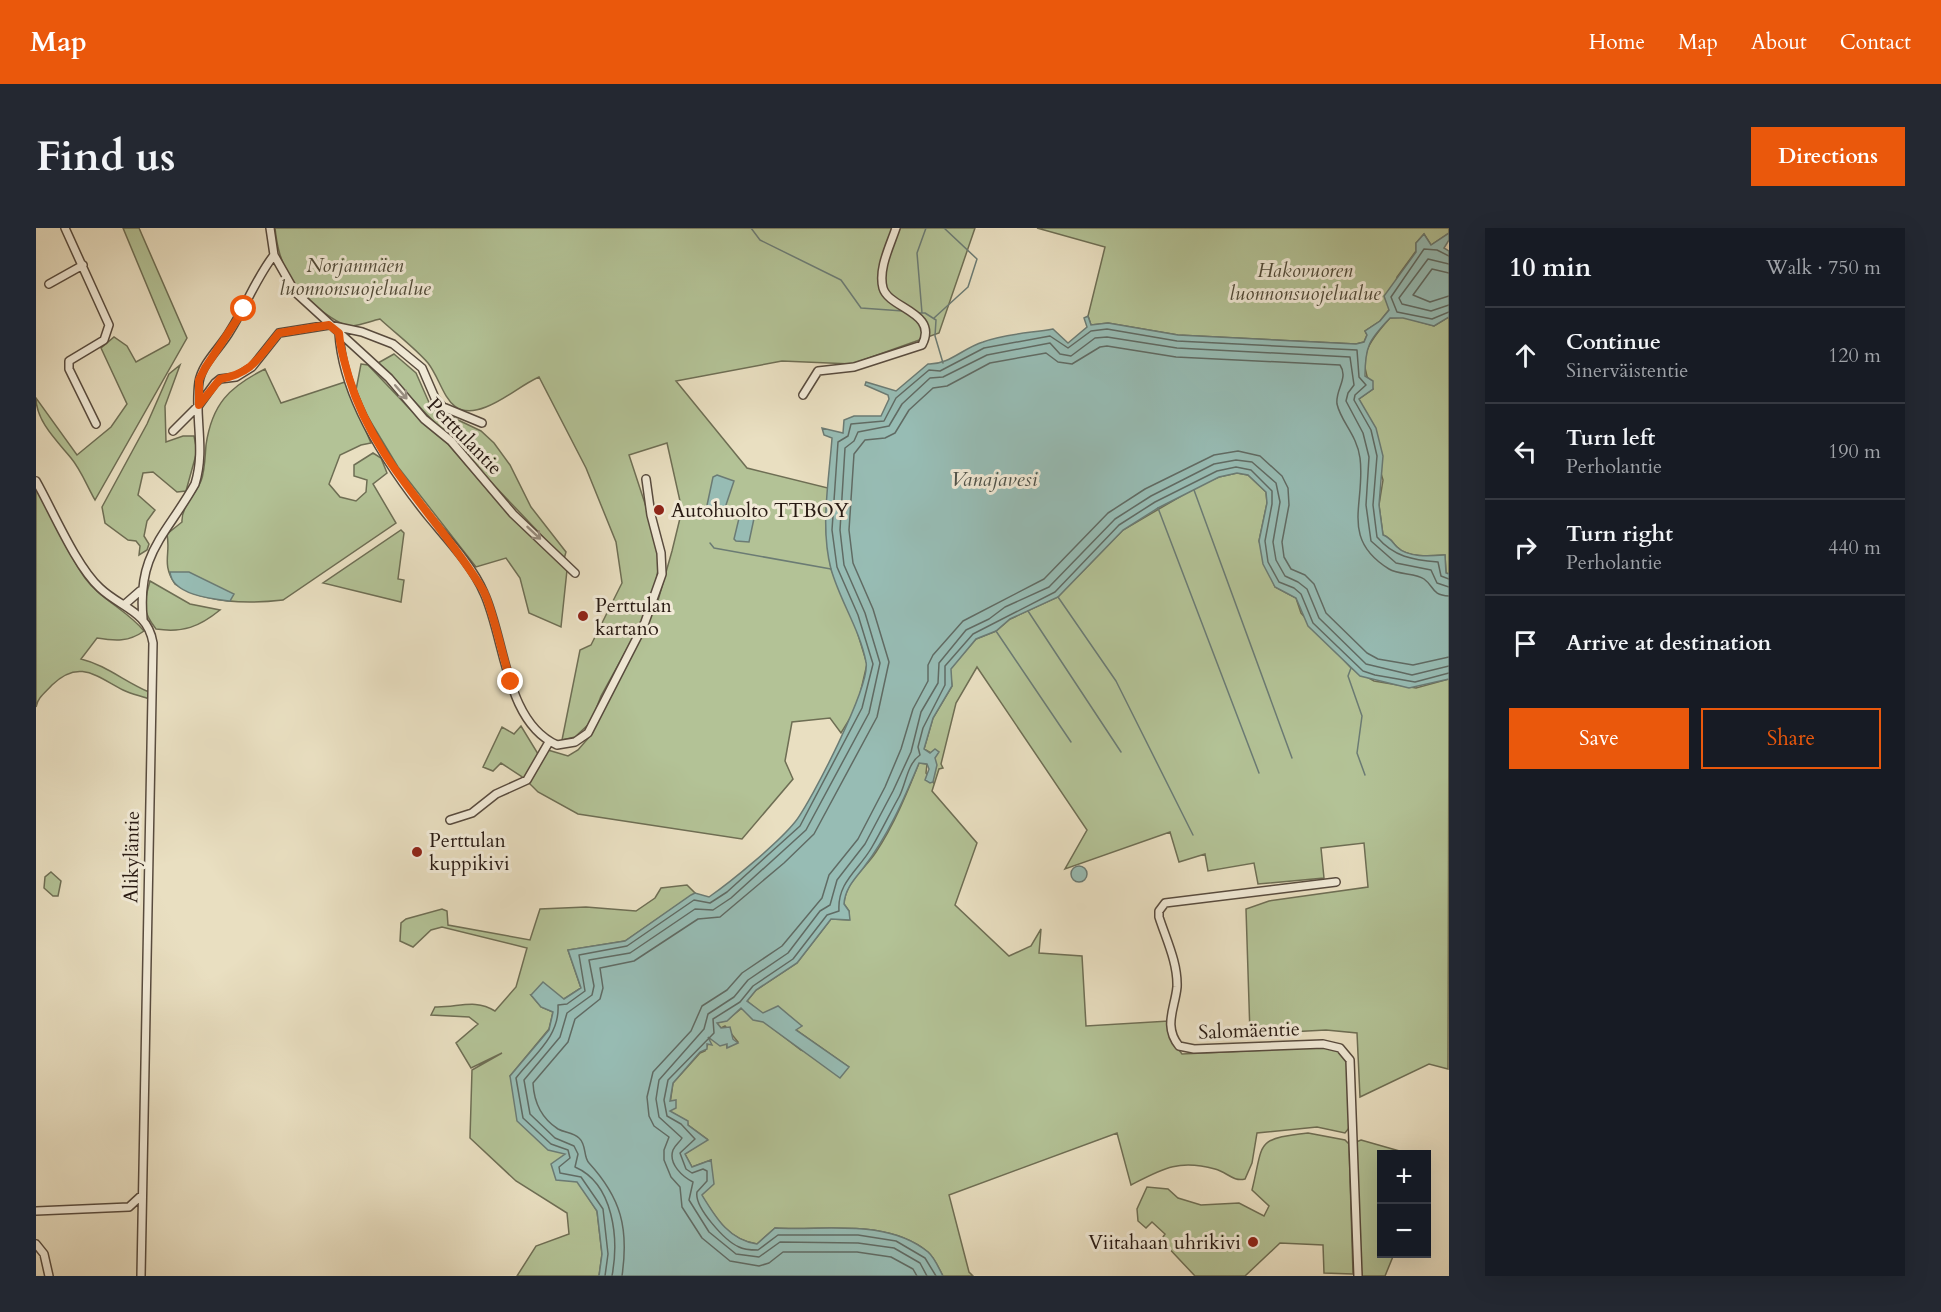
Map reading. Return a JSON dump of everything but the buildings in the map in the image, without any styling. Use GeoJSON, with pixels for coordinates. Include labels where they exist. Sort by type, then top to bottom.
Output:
{"type":"FeatureCollection","features":[{"type":"Feature","properties":{"kind":"street"},"geometry":{"type":"LineString","coordinates":[[65,228],[109,325],[108,333],[98,346],[74,355],[69,361],[69,369],[96,424]]}},
{"type":"Feature","properties":{"kind":"street","name":"Perttulantie"},"geometry":{"type":"LineString","coordinates":[[270,228],[274,255],[295,292],[389,378],[424,418],[451,441],[513,514],[575,573]]}},
{"type":"Feature","properties":{"kind":"street"},"geometry":{"type":"LineString","coordinates":[[803,395],[818,371],[854,367],[922,345],[925,334],[921,322],[907,307],[890,298],[883,289],[884,265],[896,228]]}},
{"type":"Feature","properties":{"kind":"street"},"geometry":{"type":"LineString","coordinates":[[124,605],[140,591],[150,554],[182,507],[199,471],[201,440],[199,380],[229,334],[264,268],[274,255]]}},
{"type":"Feature","properties":{"kind":"street"},"geometry":{"type":"LineString","coordinates":[[49,284],[83,265]]}},
{"type":"Feature","properties":{"kind":"street"},"geometry":{"type":"LineString","coordinates":[[173,431],[199,405],[220,379],[236,376],[252,367],[279,333],[329,325]]}},
{"type":"Feature","properties":{"kind":"street","name":"Perttulantie"},"geometry":{"type":"LineString","coordinates":[[329,325],[351,329],[393,344],[410,355],[422,368],[435,398],[443,406],[482,423]]}},
{"type":"Feature","properties":{"kind":"street"},"geometry":{"type":"LineString","coordinates":[[339,333],[340,345],[359,410],[409,492],[455,550],[484,593],[511,682],[526,716],[549,742],[557,746],[582,738],[594,722],[612,681],[645,622],[658,589],[662,574],[662,553],[651,515],[646,479]]}},
{"type":"Feature","properties":{"kind":"street"},"geometry":{"type":"LineString","coordinates":[[36,481],[85,568],[99,588],[143,619]]}},
{"type":"Feature","properties":{"kind":"street","name":"Alikyläntie"},"geometry":{"type":"LineString","coordinates":[[140,591],[143,619],[147,623],[153,642],[141,1276]]}},
{"type":"Feature","properties":{"kind":"street"},"geometry":{"type":"LineString","coordinates":[[450,820],[472,813],[496,794],[527,780],[549,742]]}},
{"type":"Feature","properties":{"kind":"street","name":"Salomäentie"},"geometry":{"type":"LineString","coordinates":[[1336,882],[1165,903],[1159,911],[1159,917],[1177,979],[1170,1018],[1179,1046],[1194,1049],[1323,1044],[1340,1048],[1350,1060],[1358,1276]]}},
{"type":"Feature","properties":{"kind":"street"},"geometry":{"type":"LineString","coordinates":[[36,1211],[129,1208],[142,1195]]}},
{"type":"Feature","properties":{"kind":"street"},"geometry":{"type":"LineString","coordinates":[[36,1244],[44,1254],[49,1276]]}},
{"type":"Feature","properties":{"kind":"green space"},"geometry":{"type":"Polygon","coordinates":[[[123,228],[139,228],[187,338],[95,500],[75,463],[43,423],[36,398],[77,455],[111,427],[127,404],[101,348],[114,337],[127,346],[136,362],[169,344],[170,341],[123,228]]]}},
{"type":"Feature","properties":{"kind":"green space","name":"Norjanmäen luonnonsuojelualue"},"geometry":{"type":"Polygon","coordinates":[[[275,228],[975,228],[939,333],[852,364],[782,361],[676,381],[747,468],[828,488],[826,531],[831,569],[853,618],[867,664],[857,707],[841,733],[830,718],[792,722],[785,761],[793,779],[742,839],[578,814],[538,792],[524,778],[501,763],[493,771],[483,767],[502,727],[514,734],[521,726],[538,754],[541,748],[568,756],[578,750],[590,736],[657,604],[672,551],[682,510],[667,443],[629,455],[657,540],[659,565],[655,586],[644,618],[601,696],[591,722],[575,737],[562,740],[580,650],[591,645],[622,583],[616,542],[586,468],[539,377],[486,407],[473,411],[462,410],[448,399],[428,363],[380,319],[352,326],[344,324],[325,313],[303,294],[284,266],[275,228]]]}},
{"type":"Feature","properties":{"kind":"green space","name":"Hakovuoren luonnonsuojelualue"},"geometry":{"type":"Polygon","coordinates":[[[1037,228],[1449,228],[1449,233],[1431,245],[1424,234],[1416,243],[1416,251],[1397,277],[1389,310],[1380,321],[1365,331],[1367,335],[1364,342],[1356,344],[1178,335],[1108,323],[1091,325],[1088,316],[1105,247],[1037,228]]]}},
{"type":"Feature","properties":{"kind":"green space"},"geometry":{"type":"Polygon","coordinates":[[[1403,317],[1434,326],[1449,317],[1449,574],[1446,573],[1445,555],[1420,556],[1407,553],[1383,535],[1379,505],[1383,480],[1359,399],[1373,389],[1365,368],[1365,359],[1371,343],[1390,318],[1403,317]]]}},
{"type":"Feature","properties":{"kind":"green space"},"geometry":{"type":"Polygon","coordinates":[[[394,354],[416,373],[431,407],[481,431],[494,443],[510,465],[531,507],[566,552],[564,559],[378,363],[394,354]]]}},
{"type":"Feature","properties":{"kind":"green space"},"geometry":{"type":"Polygon","coordinates":[[[361,364],[368,365],[425,425],[448,444],[504,509],[567,570],[561,627],[529,613],[520,578],[506,558],[476,567],[398,467],[366,414],[356,390],[361,364]]]}},
{"type":"Feature","properties":{"kind":"green space"},"geometry":{"type":"Polygon","coordinates":[[[180,365],[165,406],[166,442],[183,436],[194,436],[197,451],[186,491],[177,492],[153,472],[143,473],[138,495],[155,510],[147,521],[144,536],[149,544],[147,550],[139,555],[140,546],[136,541],[128,540],[105,523],[102,507],[147,424],[169,374],[180,365]]]}},
{"type":"Feature","properties":{"kind":"green space"},"geometry":{"type":"Polygon","coordinates":[[[265,369],[281,403],[345,382],[371,443],[340,455],[329,484],[340,497],[356,501],[366,492],[367,480],[354,476],[354,465],[373,453],[381,458],[387,473],[373,484],[396,523],[283,600],[242,602],[200,596],[175,584],[171,577],[167,564],[167,534],[182,522],[186,506],[201,481],[209,431],[218,408],[232,390],[265,369]]]}},
{"type":"Feature","properties":{"kind":"green space"},"geometry":{"type":"Polygon","coordinates":[[[1237,473],[1248,475],[1266,492],[1267,503],[1259,541],[1275,587],[1296,598],[1301,613],[1351,668],[1374,681],[1416,688],[1449,679],[1448,1069],[1429,1064],[1360,1097],[1357,1033],[1326,1030],[1250,1034],[1246,909],[1269,901],[1368,887],[1364,843],[1321,848],[1324,878],[1258,884],[1254,863],[1208,871],[1205,854],[1179,862],[1170,832],[1065,869],[1087,830],[977,667],[956,703],[941,764],[943,768],[939,769],[932,791],[977,843],[955,905],[1009,956],[1031,946],[1041,929],[1039,953],[1082,956],[1086,1026],[1169,1021],[1172,1041],[1182,1054],[1328,1047],[1341,1052],[1348,1061],[1349,1128],[1345,1133],[1317,1127],[1257,1133],[1252,1163],[1245,1179],[1241,1180],[1219,1170],[1202,1166],[1180,1165],[1161,1170],[1131,1185],[1117,1133],[949,1195],[969,1272],[973,1276],[943,1276],[928,1252],[911,1241],[874,1230],[775,1228],[757,1244],[747,1242],[730,1233],[701,1195],[711,1160],[692,1167],[685,1154],[707,1139],[688,1125],[687,1121],[669,1111],[673,1083],[700,1053],[705,1051],[709,1042],[708,1036],[727,1044],[727,1047],[738,1042],[725,1026],[721,1028],[717,1023],[727,1020],[742,1008],[753,1019],[763,1021],[801,1050],[849,1067],[795,1029],[801,1026],[763,1014],[747,1001],[756,990],[797,963],[831,919],[849,920],[849,911],[844,904],[848,889],[889,831],[919,763],[927,764],[926,773],[933,782],[931,753],[924,749],[933,718],[952,686],[950,669],[976,639],[996,631],[1010,619],[1058,597],[1123,530],[1200,485],[1237,473]]]}},
{"type":"Feature","properties":{"kind":"green space"},"geometry":{"type":"Polygon","coordinates":[[[36,488],[65,545],[91,586],[144,631],[122,640],[97,638],[81,659],[99,665],[149,692],[149,699],[126,691],[96,675],[79,671],[62,677],[52,685],[40,698],[36,707],[36,488]]]}},
{"type":"Feature","properties":{"kind":"green space"},"geometry":{"type":"Polygon","coordinates":[[[401,530],[404,533],[398,579],[404,580],[401,602],[323,583],[401,530]]]}},
{"type":"Feature","properties":{"kind":"green space"},"geometry":{"type":"Polygon","coordinates":[[[150,581],[190,604],[220,610],[198,625],[174,630],[156,629],[148,617],[145,606],[150,581]]]}},
{"type":"Feature","properties":{"kind":"green space"},"geometry":{"type":"Polygon","coordinates":[[[51,872],[61,881],[58,896],[53,896],[44,888],[45,877],[51,872]]]}},
{"type":"Feature","properties":{"kind":"green space"},"geometry":{"type":"Polygon","coordinates":[[[687,885],[695,893],[625,941],[568,950],[581,988],[564,999],[531,995],[541,1007],[553,1012],[549,1029],[510,1076],[565,1154],[563,1158],[597,1211],[602,1254],[599,1276],[517,1276],[536,1246],[569,1234],[567,1213],[516,1181],[470,1138],[472,1070],[502,1053],[471,1068],[456,1043],[478,1024],[469,1017],[431,1015],[435,1007],[473,1004],[495,1011],[516,987],[527,948],[442,927],[431,930],[413,947],[400,941],[401,923],[406,919],[442,909],[447,911],[448,925],[530,940],[540,909],[586,907],[636,911],[655,898],[661,888],[687,885]]]}},
{"type":"Feature","properties":{"kind":"green space"},"geometry":{"type":"Polygon","coordinates":[[[1308,1133],[1345,1140],[1349,1144],[1353,1274],[1324,1273],[1323,1245],[1280,1243],[1245,1276],[1195,1276],[1161,1240],[1165,1234],[1152,1222],[1146,1228],[1138,1221],[1137,1209],[1147,1187],[1168,1189],[1178,1198],[1201,1205],[1239,1203],[1264,1216],[1269,1206],[1252,1190],[1264,1146],[1278,1138],[1308,1133]]]}},
{"type":"Feature","properties":{"kind":"green space"},"geometry":{"type":"Polygon","coordinates":[[[1361,1140],[1396,1150],[1377,1150],[1377,1258],[1392,1258],[1385,1276],[1361,1276],[1356,1142],[1361,1140]]]}},
{"type":"Feature","properties":{"kind":"water","name":"Vanajavesi"},"geometry":{"type":"Polygon","coordinates":[[[1449,233],[1449,240],[1444,248],[1449,251],[1449,317],[1434,326],[1403,318],[1390,318],[1377,332],[1367,350],[1365,376],[1373,381],[1373,389],[1359,399],[1376,428],[1383,456],[1379,505],[1383,535],[1407,553],[1420,556],[1445,555],[1446,573],[1449,574],[1449,679],[1409,688],[1360,676],[1308,626],[1296,598],[1275,587],[1263,564],[1259,541],[1267,503],[1266,492],[1248,475],[1237,473],[1219,477],[1158,508],[1123,530],[1058,597],[1010,619],[996,631],[976,639],[951,669],[952,686],[933,718],[924,749],[930,753],[935,749],[939,752],[935,758],[937,765],[933,782],[925,780],[929,769],[927,764],[919,763],[888,830],[846,893],[844,904],[849,911],[850,920],[831,919],[797,963],[756,990],[747,1001],[763,1013],[778,1006],[802,1026],[796,1030],[849,1067],[840,1078],[763,1022],[753,1020],[741,1008],[727,1021],[717,1023],[721,1028],[730,1027],[733,1039],[738,1043],[727,1048],[727,1044],[720,1046],[708,1037],[712,1045],[707,1044],[707,1049],[700,1052],[673,1083],[670,1101],[676,1100],[676,1108],[670,1111],[688,1121],[688,1125],[708,1140],[685,1154],[692,1167],[711,1160],[714,1184],[702,1195],[718,1220],[731,1233],[747,1242],[757,1244],[775,1228],[874,1230],[911,1241],[928,1252],[943,1276],[599,1276],[602,1254],[597,1211],[577,1182],[556,1180],[551,1164],[565,1154],[548,1150],[517,1121],[510,1076],[549,1030],[553,1012],[541,1007],[531,995],[543,982],[564,999],[581,988],[568,950],[625,941],[691,895],[695,893],[709,897],[719,890],[766,851],[795,822],[826,769],[859,694],[865,675],[866,662],[859,638],[831,569],[826,537],[826,504],[832,438],[824,435],[822,428],[843,433],[844,420],[854,416],[881,416],[889,399],[888,395],[865,385],[866,382],[896,391],[928,364],[943,362],[976,345],[1009,335],[1053,329],[1068,343],[1087,327],[1084,318],[1088,316],[1091,325],[1108,323],[1178,335],[1356,344],[1364,342],[1367,335],[1365,331],[1380,321],[1389,310],[1384,296],[1416,252],[1416,243],[1424,234],[1431,245],[1449,233]]]}},
{"type":"Feature","properties":{"kind":"water"},"geometry":{"type":"Polygon","coordinates":[[[717,475],[734,481],[724,511],[719,515],[706,510],[713,477],[717,475]]]}},
{"type":"Feature","properties":{"kind":"water"},"geometry":{"type":"Polygon","coordinates":[[[756,509],[749,542],[736,541],[734,539],[740,514],[756,509]]]}},
{"type":"Feature","properties":{"kind":"water"},"geometry":{"type":"Polygon","coordinates":[[[170,572],[189,572],[234,594],[230,601],[185,591],[172,580],[170,572]]]}},
{"type":"Feature","properties":{"kind":"water"},"geometry":{"type":"Polygon","coordinates":[[[1079,866],[1085,868],[1087,874],[1085,880],[1079,882],[1073,880],[1071,874],[1073,868],[1079,866]]]}},
{"type":"Feature","properties":{"kind":"waterway"},"geometry":{"type":"LineString","coordinates":[[751,228],[760,240],[841,280],[861,308],[903,311]]}},
{"type":"Feature","properties":{"kind":"waterway"},"geometry":{"type":"LineString","coordinates":[[922,313],[917,253],[926,228]]}},
{"type":"Feature","properties":{"kind":"waterway"},"geometry":{"type":"LineString","coordinates":[[934,318],[968,287],[977,259],[944,228]]}},
{"type":"Feature","properties":{"kind":"waterway"},"geometry":{"type":"LineString","coordinates":[[917,313],[925,313],[936,320],[935,336],[943,363]]}},
{"type":"Feature","properties":{"kind":"waterway"},"geometry":{"type":"LineString","coordinates":[[1194,490],[1292,758]]}},
{"type":"Feature","properties":{"kind":"waterway"},"geometry":{"type":"LineString","coordinates":[[1158,508],[1259,773]]}},
{"type":"Feature","properties":{"kind":"waterway"},"geometry":{"type":"LineString","coordinates":[[710,543],[714,548],[831,569]]}},
{"type":"Feature","properties":{"kind":"waterway"},"geometry":{"type":"LineString","coordinates":[[1058,597],[1116,681],[1193,835]]}},
{"type":"Feature","properties":{"kind":"waterway"},"geometry":{"type":"LineString","coordinates":[[1028,611],[1121,752]]}},
{"type":"Feature","properties":{"kind":"waterway"},"geometry":{"type":"LineString","coordinates":[[996,631],[1071,742]]}},
{"type":"Feature","properties":{"kind":"waterway"},"geometry":{"type":"LineString","coordinates":[[1351,668],[1348,676],[1362,716],[1357,753],[1365,775]]}},
{"type":"Feature","properties":{"kind":"place","name":"Autohuolto TTBOY"},"geometry":{"type":"Point","coordinates":[659,510]}},
{"type":"Feature","properties":{"kind":"place","name":"Perttulan kartano"},"geometry":{"type":"Point","coordinates":[583,616]}},
{"type":"Feature","properties":{"kind":"place","name":"Perttulan kuppikivi"},"geometry":{"type":"Point","coordinates":[417,852]}},
{"type":"Feature","properties":{"kind":"place","name":"Viitahaan uhrikivi"},"geometry":{"type":"Point","coordinates":[1253,1242]}},
{"type":"Feature","properties":{"kind":"route"},"geometry":{"type":"LineString","coordinates":[[244,309],[199,380],[199,405],[214,383],[220,379],[236,376],[252,367],[279,333],[329,325],[339,333],[340,345],[358,408],[409,492],[455,550],[484,593],[511,682]]}}]}
